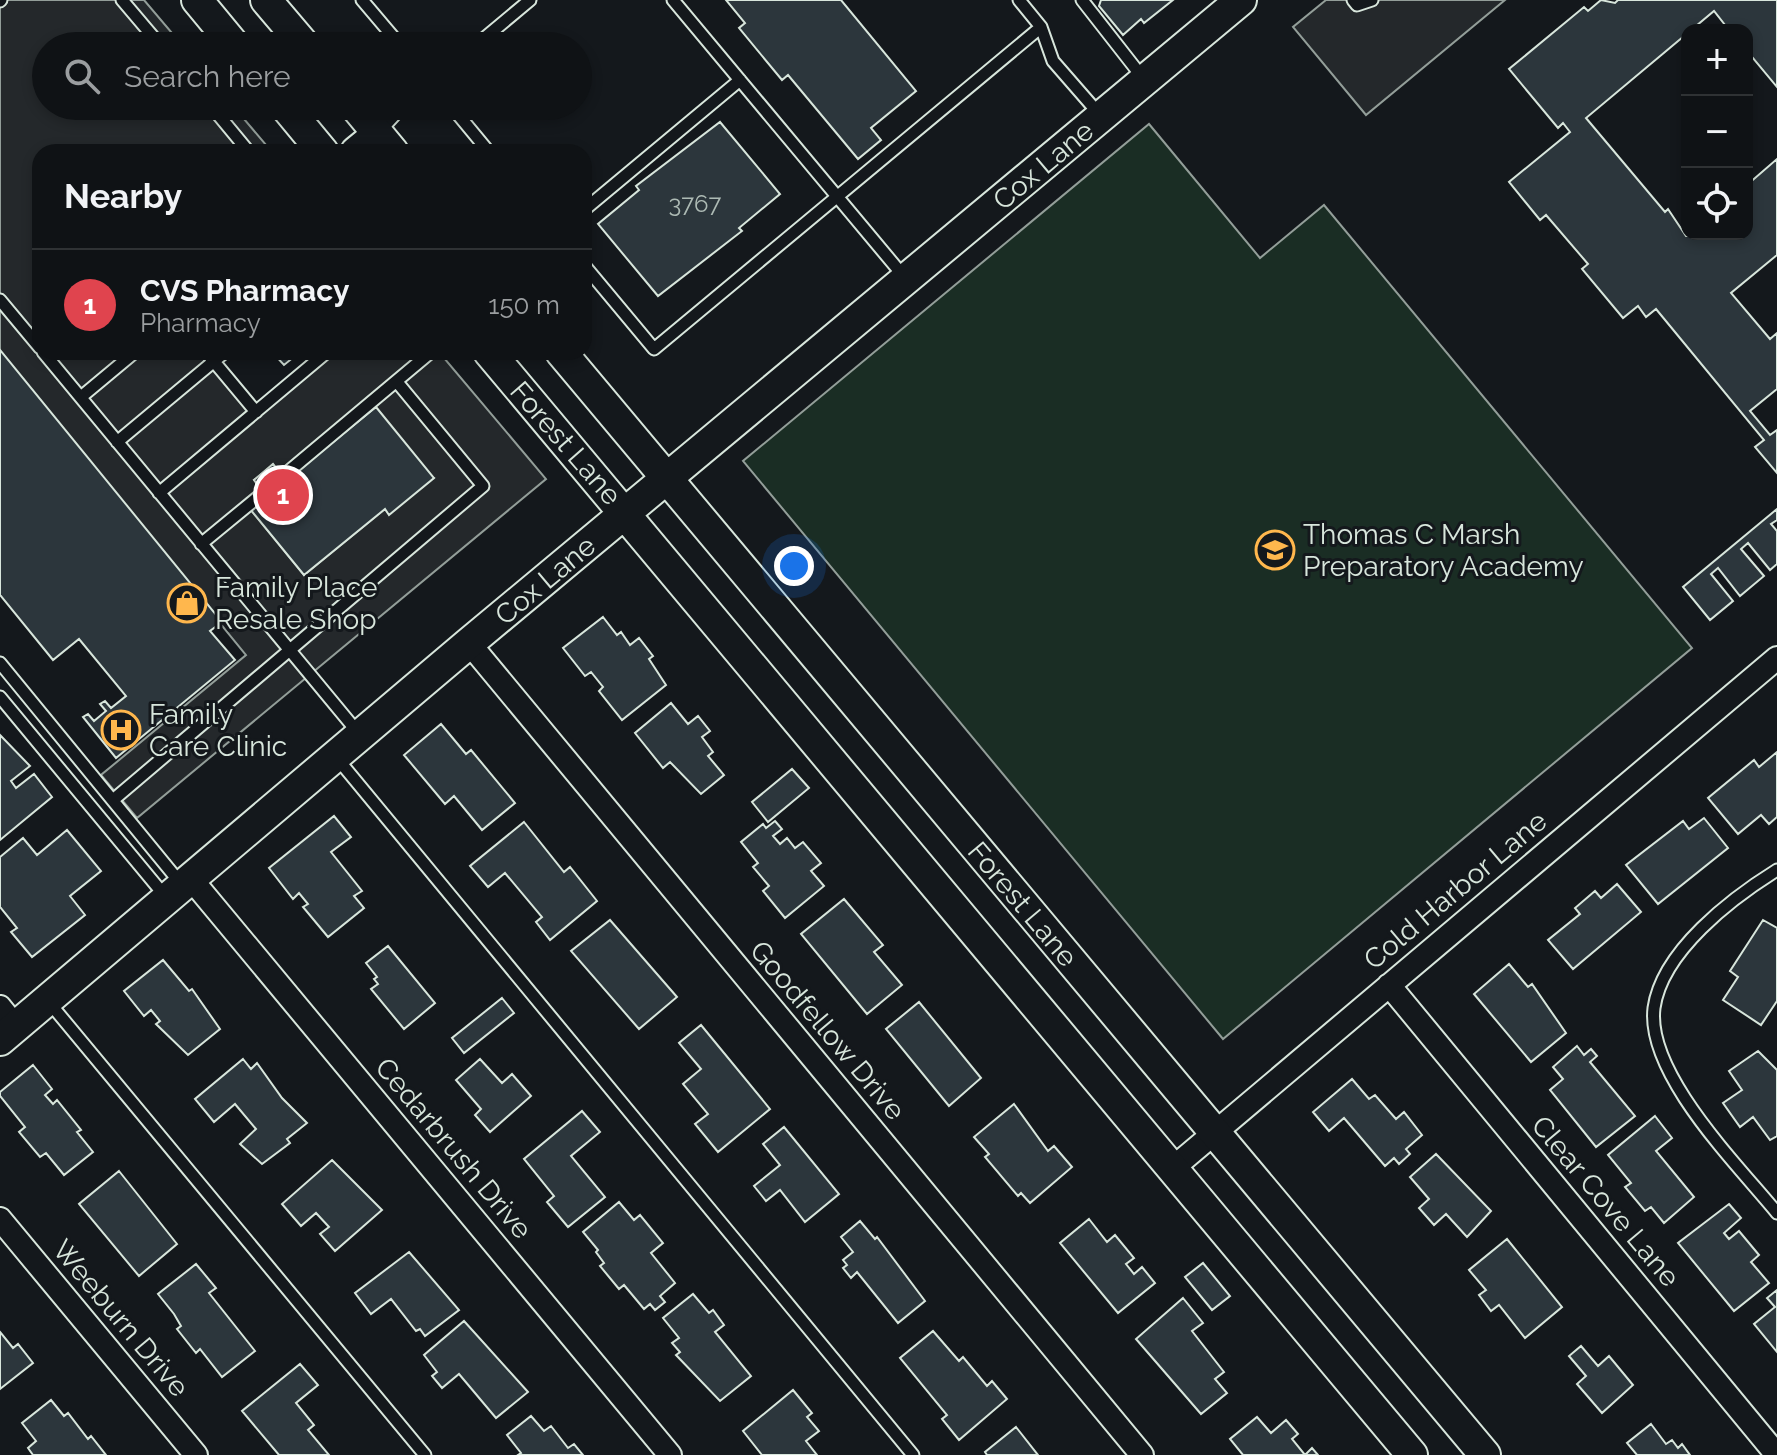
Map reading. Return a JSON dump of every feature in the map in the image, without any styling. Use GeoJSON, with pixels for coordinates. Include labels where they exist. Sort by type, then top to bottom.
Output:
{"type":"FeatureCollection","features":[{"type":"Feature","properties":{"kind":"main road"},"geometry":{"type":"LineString","coordinates":[[197,0],[223,32]]}},
{"type":"Feature","properties":{"kind":"main road"},"geometry":{"type":"LineString","coordinates":[[266,0],[293,32]]}},
{"type":"Feature","properties":{"kind":"main road","name":"Cox Lane"},"geometry":{"type":"LineString","coordinates":[[5,1025],[48,1000],[469,643],[1241,0]]}},
{"type":"Feature","properties":{"kind":"main road"},"geometry":{"type":"LineString","coordinates":[[297,120],[316,144]]}},
{"type":"Feature","properties":{"kind":"main road"},"geometry":{"type":"LineString","coordinates":[[362,120],[375,144]]}},
{"type":"Feature","properties":{"kind":"main road","name":"Forest Lane"},"geometry":{"type":"LineString","coordinates":[[496,360],[1412,1455]]}},
{"type":"Feature","properties":{"kind":"main road","name":"Forest Lane"},"geometry":{"type":"LineString","coordinates":[[568,360],[1485,1455]]}},
{"type":"Feature","properties":{"kind":"street","name":"Goodfellow Drive"},"geometry":{"type":"LineString","coordinates":[[469,643],[1142,1455]]}},
{"type":"Feature","properties":{"kind":"street","name":"Cold Harbor Lane"},"geometry":{"type":"LineString","coordinates":[[1173,1168],[1777,658]]}},
{"type":"Feature","properties":{"kind":"street","name":"Cedarbrush Drive"},"geometry":{"type":"LineString","coordinates":[[181,889],[670,1455]]}},
{"type":"Feature","properties":{"kind":"street","name":"Clear Cove Lane"},"geometry":{"type":"LineString","coordinates":[[1389,985],[1777,1455]]}},
{"type":"Feature","properties":{"kind":"street","name":"Weeburn Drive"},"geometry":{"type":"LineString","coordinates":[[0,1219],[196,1455]]}},
{"type":"Feature","properties":{"kind":"lane"},"geometry":{"type":"LineString","coordinates":[[122,0],[149,32]]}},
{"type":"Feature","properties":{"kind":"lane"},"geometry":{"type":"LineString","coordinates":[[362,0],[389,32]]}},
{"type":"Feature","properties":{"kind":"lane"},"geometry":{"type":"LineString","coordinates":[[492,32],[530,0]]}},
{"type":"Feature","properties":{"kind":"lane"},"geometry":{"type":"LineString","coordinates":[[673,0],[906,279]]}},
{"type":"Feature","properties":{"kind":"lane"},"geometry":{"type":"LineString","coordinates":[[1019,0],[1041,27],[1053,61],[1101,117]]}},
{"type":"Feature","properties":{"kind":"lane"},"geometry":{"type":"LineString","coordinates":[[1082,0],[1144,81]]}},
{"type":"Feature","properties":{"kind":"lane"},"geometry":{"type":"LineString","coordinates":[[1353,0],[1357,5],[1372,0]]}},
{"type":"Feature","properties":{"kind":"lane"},"geometry":{"type":"LineString","coordinates":[[592,275],[654,349],[1041,27]]}},
{"type":"Feature","properties":{"kind":"lane"},"geometry":{"type":"LineString","coordinates":[[592,203],[740,80]]}},
{"type":"Feature","properties":{"kind":"lane"},"geometry":{"type":"LineString","coordinates":[[223,120],[242,144]]}},
{"type":"Feature","properties":{"kind":"lane"},"geometry":{"type":"LineString","coordinates":[[377,144],[394,120]]}},
{"type":"Feature","properties":{"kind":"lane"},"geometry":{"type":"LineString","coordinates":[[463,120],[482,144]]}},
{"type":"Feature","properties":{"kind":"lane"},"geometry":{"type":"LineString","coordinates":[[0,300],[32,338]]}},
{"type":"Feature","properties":{"kind":"lane"},"geometry":{"type":"LineString","coordinates":[[50,360],[360,736]]}},
{"type":"Feature","properties":{"kind":"lane"},"geometry":{"type":"LineString","coordinates":[[81,397],[125,360]]}},
{"type":"Feature","properties":{"kind":"lane"},"geometry":{"type":"LineString","coordinates":[[117,442],[207,360]]}},
{"type":"Feature","properties":{"kind":"lane"},"geometry":{"type":"LineString","coordinates":[[213,360],[256,412]]}},
{"type":"Feature","properties":{"kind":"lane"},"geometry":{"type":"LineString","coordinates":[[159,493],[318,360]]}},
{"type":"Feature","properties":{"kind":"lane"},"geometry":{"type":"LineString","coordinates":[[283,476],[422,360]]}},
{"type":"Feature","properties":{"kind":"lane"},"geometry":{"type":"LineString","coordinates":[[113,800],[483,486],[397,382]]}},
{"type":"Feature","properties":{"kind":"lane"},"geometry":{"type":"LineString","coordinates":[[201,544],[263,493]]}},
{"type":"Feature","properties":{"kind":"lane"},"geometry":{"type":"LineString","coordinates":[[0,663],[113,800],[181,889]]}},
{"type":"Feature","properties":{"kind":"lane"},"geometry":{"type":"LineString","coordinates":[[0,697],[181,889]]}},
{"type":"Feature","properties":{"kind":"lane"},"geometry":{"type":"LineString","coordinates":[[335,757],[913,1455]]}},
{"type":"Feature","properties":{"kind":"lane"},"geometry":{"type":"LineString","coordinates":[[1777,870],[1747,889],[1700,929],[1668,970],[1654,1008],[1658,1044],[1674,1082],[1777,1213]]}},
{"type":"Feature","properties":{"kind":"lane"},"geometry":{"type":"LineString","coordinates":[[48,1000],[425,1455]]}},
{"type":"Feature","properties":{"kind":"green space","name":"Thomas C Marsh Preparatory Academy"},"geometry":{"type":"Polygon","coordinates":[[[1149,124],[1260,258],[1324,205],[1692,648],[1223,1039],[743,461],[1149,124]]]}},
{"type":"Feature","properties":{"kind":"shaded area"},"geometry":{"type":"Polygon","coordinates":[[[0,0],[144,0],[171,32],[32,32],[32,120],[245,120],[265,144],[32,144],[32,360],[220,360],[263,411],[324,360],[446,360],[546,479],[137,818],[101,775],[246,655],[0,354],[0,0]],[[273,465],[254,480],[266,496],[251,510],[304,575],[385,509],[389,514],[433,478],[286,480],[273,465]]]}},
{"type":"Feature","properties":{"kind":"shaded area"},"geometry":{"type":"Polygon","coordinates":[[[1326,0],[1505,0],[1366,115],[1293,27],[1326,0]]]}},
{"type":"Feature","properties":{"kind":"building"},"geometry":{"type":"Polygon","coordinates":[[[726,0],[841,0],[916,91],[871,128],[881,140],[858,159],[788,75],[782,80],[739,28],[745,23],[726,0]]]}},
{"type":"Feature","properties":{"kind":"building"},"geometry":{"type":"Polygon","coordinates":[[[1101,0],[1173,0],[1144,23],[1141,19],[1123,35],[1099,6],[1101,0]]]}},
{"type":"Feature","properties":{"kind":"building"},"geometry":{"type":"Polygon","coordinates":[[[1601,0],[1615,3],[1618,0],[1777,0],[1777,87],[1753,58],[1753,24],[1724,24],[1714,11],[1698,24],[1681,24],[1681,39],[1586,118],[1665,212],[1668,209],[1681,228],[1681,240],[1753,240],[1753,180],[1777,159],[1777,255],[1731,293],[1770,339],[1777,333],[1777,389],[1750,411],[1770,435],[1777,430],[1777,473],[1755,447],[1764,440],[1656,309],[1646,317],[1638,306],[1623,318],[1582,269],[1588,264],[1546,215],[1540,220],[1509,182],[1570,132],[1563,123],[1558,128],[1509,69],[1584,7],[1588,11],[1601,0]]]}},
{"type":"Feature","properties":{"kind":"building"},"geometry":{"type":"Polygon","coordinates":[[[720,122],[780,194],[739,228],[742,231],[658,296],[598,224],[639,190],[636,186],[720,122]]]}},
{"type":"Feature","properties":{"kind":"building"},"geometry":{"type":"Polygon","coordinates":[[[0,350],[222,622],[210,631],[235,660],[116,758],[83,717],[88,714],[94,721],[106,711],[100,704],[105,701],[111,708],[126,696],[79,639],[53,660],[0,595],[0,350]]]}},
{"type":"Feature","properties":{"kind":"building"},"geometry":{"type":"Polygon","coordinates":[[[376,407],[434,478],[389,515],[385,509],[304,575],[250,509],[266,496],[254,480],[273,464],[286,480],[376,407]]]}},
{"type":"Feature","properties":{"kind":"building"},"geometry":{"type":"Polygon","coordinates":[[[1777,509],[1777,520],[1771,524],[1777,531],[1777,564],[1770,570],[1748,543],[1741,549],[1764,576],[1740,596],[1718,568],[1711,574],[1733,601],[1710,620],[1683,587],[1777,509]]]}},
{"type":"Feature","properties":{"kind":"building"},"geometry":{"type":"Polygon","coordinates":[[[603,617],[617,635],[621,632],[630,645],[639,638],[653,656],[649,659],[666,685],[622,720],[599,691],[603,687],[591,672],[585,676],[563,648],[603,617]]]}},
{"type":"Feature","properties":{"kind":"building"},"geometry":{"type":"Polygon","coordinates":[[[671,703],[688,724],[698,716],[710,731],[702,737],[713,752],[708,756],[724,775],[701,794],[670,762],[663,768],[635,733],[671,703]]]}},
{"type":"Feature","properties":{"kind":"building"},"geometry":{"type":"Polygon","coordinates":[[[441,724],[466,754],[471,750],[515,803],[482,830],[454,796],[445,804],[404,755],[441,724]]]}},
{"type":"Feature","properties":{"kind":"building"},"geometry":{"type":"Polygon","coordinates":[[[0,735],[30,766],[11,781],[16,788],[34,774],[52,797],[0,840],[0,735]]]}},
{"type":"Feature","properties":{"kind":"building"},"geometry":{"type":"Polygon","coordinates":[[[1777,752],[1777,817],[1769,824],[1761,815],[1738,834],[1708,798],[1754,760],[1759,767],[1777,752]]]}},
{"type":"Feature","properties":{"kind":"building"},"geometry":{"type":"Polygon","coordinates":[[[792,769],[809,788],[768,822],[752,802],[792,769]]]}},
{"type":"Feature","properties":{"kind":"building"},"geometry":{"type":"Polygon","coordinates":[[[334,816],[351,837],[331,852],[362,891],[354,896],[364,908],[328,937],[303,907],[308,904],[299,893],[293,899],[269,868],[334,816]]]}},
{"type":"Feature","properties":{"kind":"building"},"geometry":{"type":"Polygon","coordinates":[[[1704,818],[1728,848],[1658,904],[1626,865],[1683,821],[1689,829],[1704,818]]]}},
{"type":"Feature","properties":{"kind":"building"},"geometry":{"type":"Polygon","coordinates":[[[775,821],[782,829],[773,836],[780,844],[787,838],[795,848],[803,842],[821,863],[811,871],[824,886],[785,918],[763,891],[769,886],[753,867],[758,863],[741,842],[763,824],[766,828],[775,821]]]}},
{"type":"Feature","properties":{"kind":"building"},"geometry":{"type":"Polygon","coordinates":[[[524,822],[564,872],[570,867],[597,901],[550,940],[536,922],[542,917],[505,873],[488,887],[470,866],[524,822]]]}},
{"type":"Feature","properties":{"kind":"building"},"geometry":{"type":"Polygon","coordinates":[[[67,830],[101,871],[70,896],[85,915],[32,957],[11,932],[17,928],[0,907],[0,857],[23,838],[37,855],[67,830]]]}},
{"type":"Feature","properties":{"kind":"building"},"geometry":{"type":"Polygon","coordinates":[[[1617,884],[1641,912],[1573,969],[1548,940],[1580,914],[1575,908],[1595,891],[1601,898],[1617,884]]]}},
{"type":"Feature","properties":{"kind":"building"},"geometry":{"type":"Polygon","coordinates":[[[844,899],[883,945],[874,952],[902,985],[867,1014],[801,934],[844,899]]]}},
{"type":"Feature","properties":{"kind":"building"},"geometry":{"type":"Polygon","coordinates":[[[610,920],[677,997],[639,1029],[571,951],[610,920]]]}},
{"type":"Feature","properties":{"kind":"building"},"geometry":{"type":"Polygon","coordinates":[[[1763,920],[1777,928],[1777,1001],[1761,1025],[1723,1000],[1738,977],[1730,971],[1763,920]]]}},
{"type":"Feature","properties":{"kind":"building"},"geometry":{"type":"Polygon","coordinates":[[[388,946],[435,1003],[404,1029],[371,989],[378,984],[374,979],[377,977],[366,963],[388,946]]]}},
{"type":"Feature","properties":{"kind":"building"},"geometry":{"type":"Polygon","coordinates":[[[163,960],[189,991],[192,989],[220,1029],[188,1055],[156,1024],[160,1021],[151,1010],[144,1016],[124,991],[163,960]]]}},
{"type":"Feature","properties":{"kind":"building"},"geometry":{"type":"Polygon","coordinates":[[[1509,964],[1528,987],[1532,984],[1566,1033],[1531,1062],[1474,994],[1509,964]]]}},
{"type":"Feature","properties":{"kind":"building"},"geometry":{"type":"Polygon","coordinates":[[[502,998],[514,1013],[464,1053],[452,1038],[502,998]]]}},
{"type":"Feature","properties":{"kind":"building"},"geometry":{"type":"Polygon","coordinates":[[[919,1002],[981,1078],[949,1106],[886,1029],[919,1002]]]}},
{"type":"Feature","properties":{"kind":"building"},"geometry":{"type":"Polygon","coordinates":[[[701,1025],[770,1109],[718,1152],[695,1124],[708,1114],[683,1084],[701,1069],[679,1043],[701,1025]]]}},
{"type":"Feature","properties":{"kind":"building"},"geometry":{"type":"Polygon","coordinates":[[[1577,1046],[1584,1055],[1591,1049],[1597,1056],[1590,1062],[1635,1116],[1596,1147],[1550,1090],[1563,1079],[1553,1067],[1577,1046]]]}},
{"type":"Feature","properties":{"kind":"building"},"geometry":{"type":"Polygon","coordinates":[[[1758,1051],[1777,1070],[1777,1136],[1770,1140],[1753,1117],[1740,1127],[1723,1103],[1742,1090],[1729,1071],[1758,1051]]]}},
{"type":"Feature","properties":{"kind":"building"},"geometry":{"type":"Polygon","coordinates":[[[243,1059],[251,1069],[257,1063],[282,1098],[307,1123],[287,1139],[290,1143],[262,1164],[240,1144],[256,1129],[235,1104],[214,1122],[195,1099],[243,1059]]]}},
{"type":"Feature","properties":{"kind":"building"},"geometry":{"type":"Polygon","coordinates":[[[480,1059],[502,1083],[512,1074],[531,1096],[490,1132],[475,1115],[481,1109],[456,1080],[480,1059]]]}},
{"type":"Feature","properties":{"kind":"building"},"geometry":{"type":"Polygon","coordinates":[[[33,1065],[52,1089],[45,1095],[53,1104],[57,1100],[81,1130],[77,1132],[93,1152],[64,1175],[46,1153],[40,1157],[19,1132],[25,1127],[0,1096],[0,1092],[33,1065]]]}},
{"type":"Feature","properties":{"kind":"building"},"geometry":{"type":"Polygon","coordinates":[[[1352,1079],[1369,1099],[1375,1095],[1396,1119],[1404,1112],[1422,1135],[1406,1149],[1410,1154],[1399,1164],[1394,1158],[1385,1166],[1344,1118],[1329,1131],[1313,1112],[1352,1079]]]}},
{"type":"Feature","properties":{"kind":"building"},"geometry":{"type":"Polygon","coordinates":[[[1014,1104],[1048,1151],[1054,1146],[1072,1167],[1030,1203],[1021,1193],[1018,1196],[985,1157],[989,1154],[974,1137],[1014,1104]]]}},
{"type":"Feature","properties":{"kind":"building"},"geometry":{"type":"Polygon","coordinates":[[[582,1111],[600,1132],[571,1156],[605,1197],[568,1227],[547,1202],[554,1196],[524,1159],[582,1111]]]}},
{"type":"Feature","properties":{"kind":"building"},"geometry":{"type":"Polygon","coordinates":[[[1655,1116],[1672,1138],[1656,1151],[1694,1197],[1664,1223],[1651,1207],[1645,1211],[1625,1187],[1631,1183],[1608,1155],[1655,1116]]]}},
{"type":"Feature","properties":{"kind":"building"},"geometry":{"type":"Polygon","coordinates":[[[784,1127],[839,1194],[805,1222],[780,1190],[766,1201],[754,1186],[780,1165],[763,1144],[784,1127]]]}},
{"type":"Feature","properties":{"kind":"building"},"geometry":{"type":"Polygon","coordinates":[[[1436,1154],[1491,1211],[1467,1237],[1446,1214],[1434,1225],[1419,1208],[1429,1199],[1410,1177],[1436,1154]]]}},
{"type":"Feature","properties":{"kind":"building"},"geometry":{"type":"Polygon","coordinates":[[[332,1160],[382,1210],[335,1251],[320,1234],[329,1227],[316,1213],[301,1226],[282,1204],[332,1160]]]}},
{"type":"Feature","properties":{"kind":"building"},"geometry":{"type":"Polygon","coordinates":[[[119,1171],[177,1244],[139,1276],[79,1204],[119,1171]]]}},
{"type":"Feature","properties":{"kind":"building"},"geometry":{"type":"Polygon","coordinates":[[[619,1202],[634,1220],[640,1215],[663,1243],[651,1253],[675,1283],[660,1296],[665,1302],[655,1310],[650,1304],[644,1309],[624,1285],[619,1289],[600,1266],[604,1263],[596,1252],[598,1250],[583,1232],[619,1202]]]}},
{"type":"Feature","properties":{"kind":"building"},"geometry":{"type":"Polygon","coordinates":[[[1729,1204],[1741,1218],[1724,1233],[1729,1239],[1739,1231],[1759,1255],[1751,1262],[1769,1283],[1734,1311],[1678,1243],[1729,1204]]]}},
{"type":"Feature","properties":{"kind":"building"},"geometry":{"type":"Polygon","coordinates":[[[1089,1219],[1107,1242],[1115,1235],[1134,1258],[1126,1264],[1134,1274],[1142,1267],[1155,1283],[1118,1313],[1060,1243],[1089,1219]]]}},
{"type":"Feature","properties":{"kind":"building"},"geometry":{"type":"Polygon","coordinates":[[[860,1221],[875,1239],[877,1237],[925,1301],[898,1323],[857,1272],[851,1278],[843,1268],[847,1265],[843,1260],[853,1252],[841,1237],[860,1221]]]}},
{"type":"Feature","properties":{"kind":"building"},"geometry":{"type":"Polygon","coordinates":[[[1507,1239],[1562,1307],[1525,1338],[1499,1305],[1491,1311],[1479,1295],[1486,1290],[1469,1270],[1507,1239]]]}},
{"type":"Feature","properties":{"kind":"building"},"geometry":{"type":"Polygon","coordinates":[[[409,1252],[459,1310],[425,1336],[420,1329],[416,1331],[391,1299],[371,1314],[355,1293],[409,1252]]]}},
{"type":"Feature","properties":{"kind":"building"},"geometry":{"type":"Polygon","coordinates":[[[1203,1263],[1230,1296],[1212,1310],[1185,1277],[1203,1263]]]}},
{"type":"Feature","properties":{"kind":"building"},"geometry":{"type":"Polygon","coordinates":[[[196,1264],[216,1288],[209,1293],[255,1351],[222,1377],[200,1349],[196,1353],[177,1329],[181,1326],[158,1294],[196,1264]]]}},
{"type":"Feature","properties":{"kind":"building"},"geometry":{"type":"Polygon","coordinates":[[[1777,1290],[1777,1352],[1754,1324],[1775,1307],[1767,1298],[1777,1290]]]}},
{"type":"Feature","properties":{"kind":"building"},"geometry":{"type":"Polygon","coordinates":[[[693,1294],[709,1313],[713,1310],[724,1325],[715,1332],[751,1376],[720,1401],[676,1355],[680,1352],[672,1343],[679,1338],[663,1318],[693,1294]]]}},
{"type":"Feature","properties":{"kind":"building"},"geometry":{"type":"Polygon","coordinates":[[[1183,1298],[1203,1323],[1192,1331],[1224,1372],[1215,1379],[1227,1393],[1201,1414],[1136,1339],[1183,1298]]]}},
{"type":"Feature","properties":{"kind":"building"},"geometry":{"type":"Polygon","coordinates":[[[464,1321],[528,1392],[496,1418],[459,1374],[442,1388],[432,1376],[437,1372],[424,1355],[464,1321]]]}},
{"type":"Feature","properties":{"kind":"building"},"geometry":{"type":"Polygon","coordinates":[[[933,1331],[959,1361],[963,1357],[987,1386],[992,1381],[1007,1399],[959,1440],[942,1419],[947,1415],[900,1358],[933,1331]]]}},
{"type":"Feature","properties":{"kind":"building"},"geometry":{"type":"Polygon","coordinates":[[[0,1332],[13,1348],[18,1344],[33,1363],[0,1389],[0,1332]]]}},
{"type":"Feature","properties":{"kind":"building"},"geometry":{"type":"Polygon","coordinates":[[[1581,1346],[1598,1366],[1609,1356],[1633,1385],[1602,1413],[1577,1384],[1586,1376],[1569,1356],[1581,1346]]]}},
{"type":"Feature","properties":{"kind":"building"},"geometry":{"type":"Polygon","coordinates":[[[300,1364],[318,1385],[296,1403],[314,1425],[308,1430],[329,1455],[279,1455],[242,1411],[300,1364]]]}},
{"type":"Feature","properties":{"kind":"building"},"geometry":{"type":"Polygon","coordinates":[[[793,1390],[812,1413],[807,1417],[819,1431],[806,1441],[817,1455],[762,1455],[743,1431],[793,1390]]]}},
{"type":"Feature","properties":{"kind":"building"},"geometry":{"type":"Polygon","coordinates":[[[51,1400],[64,1416],[68,1413],[88,1439],[91,1436],[106,1455],[33,1455],[28,1448],[36,1441],[22,1423],[51,1400]]]}},
{"type":"Feature","properties":{"kind":"building"},"geometry":{"type":"Polygon","coordinates":[[[531,1416],[544,1431],[551,1426],[568,1448],[574,1444],[583,1455],[518,1455],[521,1453],[507,1435],[531,1416]]]}},
{"type":"Feature","properties":{"kind":"building"},"geometry":{"type":"Polygon","coordinates":[[[1257,1417],[1271,1433],[1286,1420],[1298,1434],[1292,1439],[1305,1455],[1243,1455],[1230,1439],[1257,1417]]]}},
{"type":"Feature","properties":{"kind":"building"},"geometry":{"type":"Polygon","coordinates":[[[1651,1424],[1666,1444],[1672,1440],[1678,1448],[1682,1444],[1690,1455],[1637,1455],[1627,1443],[1651,1424]]]}},
{"type":"Feature","properties":{"kind":"building"},"geometry":{"type":"Polygon","coordinates":[[[1016,1427],[1038,1455],[987,1455],[985,1452],[1016,1427]]]}},
{"type":"Feature","properties":{"kind":"building"},"geometry":{"type":"Polygon","coordinates":[[[1312,1448],[1318,1455],[1305,1455],[1312,1448]]]}},
{"type":"Feature","properties":{"kind":"place","name":"CVS Pharmacy"},"geometry":{"type":"Point","coordinates":[283,495]}},
{"type":"Feature","properties":{"kind":"place","name":"Thomas C Marsh Preparatory Academy"},"geometry":{"type":"Point","coordinates":[1275,550]}},
{"type":"Feature","properties":{"kind":"place","name":"Family Place Resale Shop"},"geometry":{"type":"Point","coordinates":[187,603]}},
{"type":"Feature","properties":{"kind":"place","name":"Family Care Clinic"},"geometry":{"type":"Point","coordinates":[121,730]}}]}
